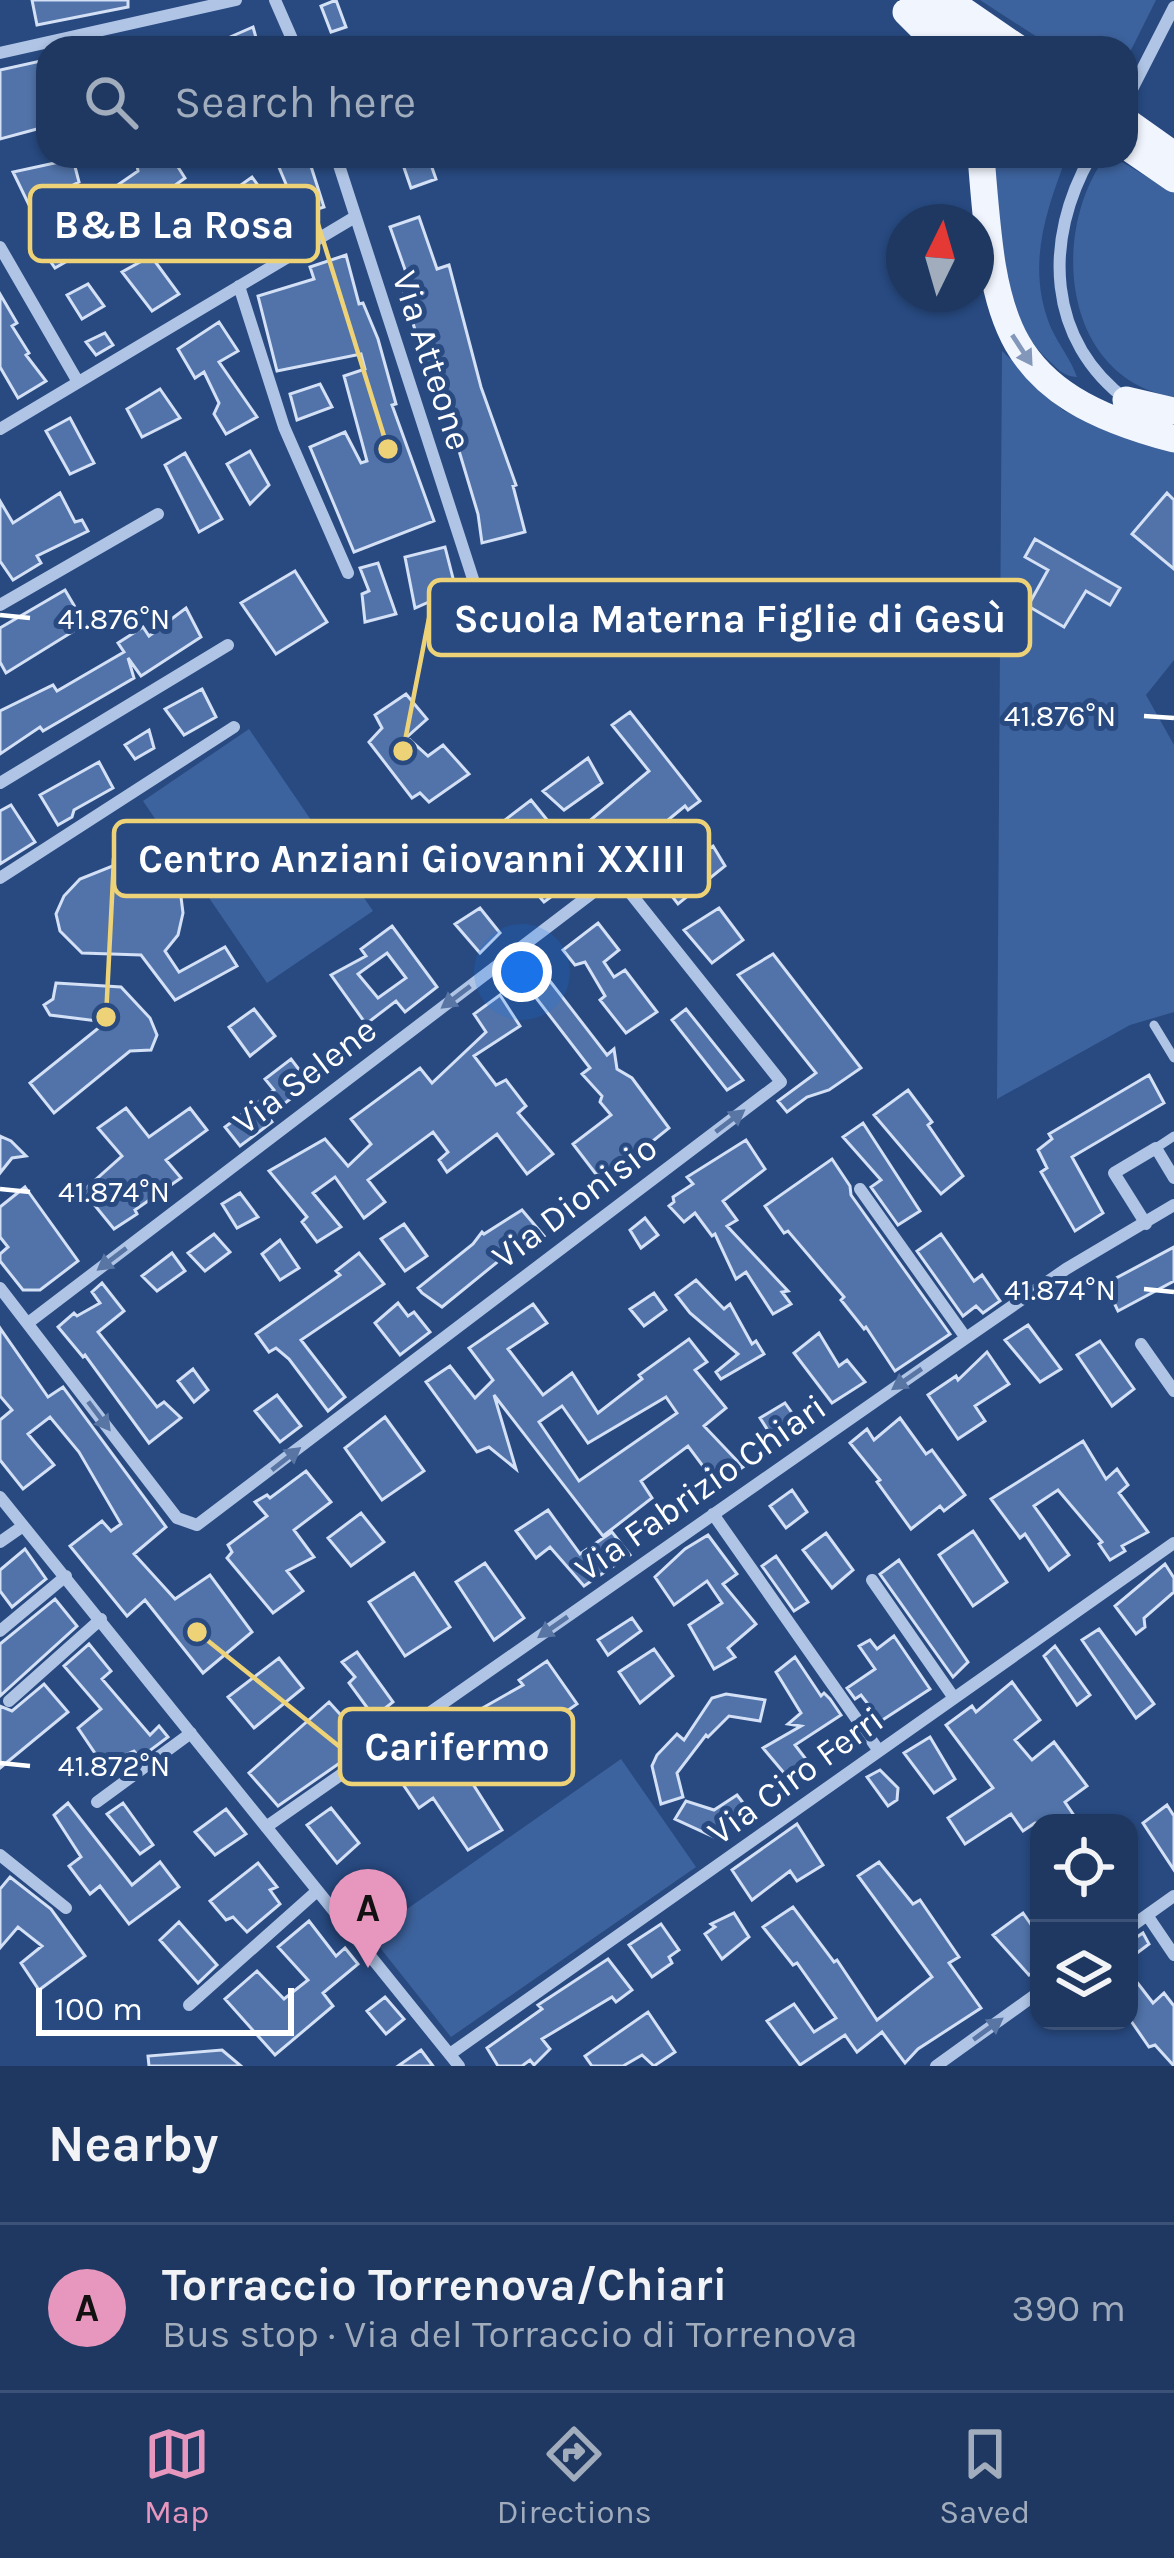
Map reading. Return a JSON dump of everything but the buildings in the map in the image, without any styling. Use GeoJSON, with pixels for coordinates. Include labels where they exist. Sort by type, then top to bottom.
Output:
{"type":"FeatureCollection","features":[{"type":"Feature","properties":{"kind":"main road"},"geometry":{"type":"LineString","coordinates":[[894,0],[930,36]]}},
{"type":"Feature","properties":{"kind":"main road"},"geometry":{"type":"LineString","coordinates":[[913,0],[966,36]]}},
{"type":"Feature","properties":{"kind":"main road"},"geometry":{"type":"LineString","coordinates":[[948,0],[1000,36]]}},
{"type":"Feature","properties":{"kind":"main road"},"geometry":{"type":"LineString","coordinates":[[1138,133],[1169,164]]}},
{"type":"Feature","properties":{"kind":"main road"},"geometry":{"type":"LineString","coordinates":[[1138,151],[1169,164]]}},
{"type":"Feature","properties":{"kind":"main road"},"geometry":{"type":"LineString","coordinates":[[982,168],[992,276],[1022,352],[1043,377],[1074,400],[1114,420],[1174,439]]}},
{"type":"Feature","properties":{"kind":"main road"},"geometry":{"type":"LineString","coordinates":[[1126,400],[1174,414]]}},
{"type":"Feature","properties":{"kind":"street"},"geometry":{"type":"LineString","coordinates":[[73,36],[236,0]]}},
{"type":"Feature","properties":{"kind":"street"},"geometry":{"type":"LineString","coordinates":[[275,0],[291,36]]}},
{"type":"Feature","properties":{"kind":"street"},"geometry":{"type":"LineString","coordinates":[[1138,77],[1174,8]]}},
{"type":"Feature","properties":{"kind":"street"},"geometry":{"type":"LineString","coordinates":[[0,52],[36,44]]}},
{"type":"Feature","properties":{"kind":"street","name":"Via Atteone"},"geometry":{"type":"LineString","coordinates":[[340,168],[473,582]]}},
{"type":"Feature","properties":{"kind":"street"},"geometry":{"type":"LineString","coordinates":[[1084,168],[1062,227],[1058,260],[1067,323],[1083,354],[1126,400],[1174,428]]}},
{"type":"Feature","properties":{"kind":"street"},"geometry":{"type":"LineString","coordinates":[[0,429],[355,217]]}},
{"type":"Feature","properties":{"kind":"street"},"geometry":{"type":"LineString","coordinates":[[0,247],[78,382]]}},
{"type":"Feature","properties":{"kind":"street"},"geometry":{"type":"LineString","coordinates":[[239,286],[284,427],[348,573]]}},
{"type":"Feature","properties":{"kind":"street"},"geometry":{"type":"LineString","coordinates":[[0,604],[158,514]]}},
{"type":"Feature","properties":{"kind":"street"},"geometry":{"type":"LineString","coordinates":[[0,783],[228,645]]}},
{"type":"Feature","properties":{"kind":"street"},"geometry":{"type":"LineString","coordinates":[[0,878],[234,727]]}},
{"type":"Feature","properties":{"kind":"street","name":"Via Selene"},"geometry":{"type":"LineString","coordinates":[[28,1323],[616,875]]}},
{"type":"Feature","properties":{"kind":"street","name":"Via Dionisio"},"geometry":{"type":"LineString","coordinates":[[28,1323],[177,1518],[191,1525],[206,1521],[781,1082],[616,875]]}},
{"type":"Feature","properties":{"kind":"street"},"geometry":{"type":"LineString","coordinates":[[1146,1223],[1114,1173],[1156,1148],[1174,1178]]}},
{"type":"Feature","properties":{"kind":"street"},"geometry":{"type":"LineString","coordinates":[[860,1189],[966,1338]]}},
{"type":"Feature","properties":{"kind":"street","name":"Via Fabrizio Chiari"},"geometry":{"type":"LineString","coordinates":[[266,1827],[1066,1269],[1174,1205]]}},
{"type":"Feature","properties":{"kind":"street"},"geometry":{"type":"LineString","coordinates":[[0,1288],[28,1323]]}},
{"type":"Feature","properties":{"kind":"street"},"geometry":{"type":"LineString","coordinates":[[1141,1344],[1174,1390]]}},
{"type":"Feature","properties":{"kind":"street"},"geometry":{"type":"LineString","coordinates":[[0,1497],[454,2060]]}},
{"type":"Feature","properties":{"kind":"street"},"geometry":{"type":"LineString","coordinates":[[713,1514],[879,1751]]}},
{"type":"Feature","properties":{"kind":"street"},"geometry":{"type":"LineString","coordinates":[[0,1542],[23,1526]]}},
{"type":"Feature","properties":{"kind":"street","name":"Via Ciro Ferri"},"geometry":{"type":"LineString","coordinates":[[454,2060],[1174,1543]]}},
{"type":"Feature","properties":{"kind":"street"},"geometry":{"type":"LineString","coordinates":[[0,1631],[66,1576]]}},
{"type":"Feature","properties":{"kind":"street"},"geometry":{"type":"LineString","coordinates":[[872,1580],[954,1698]]}},
{"type":"Feature","properties":{"kind":"street"},"geometry":{"type":"LineString","coordinates":[[9,1701],[101,1619]]}},
{"type":"Feature","properties":{"kind":"street"},"geometry":{"type":"LineString","coordinates":[[97,1802],[191,1733]]}},
{"type":"Feature","properties":{"kind":"street"},"geometry":{"type":"LineString","coordinates":[[0,1856],[66,1908]]}},
{"type":"Feature","properties":{"kind":"street"},"geometry":{"type":"LineString","coordinates":[[189,2005],[317,1891]]}},
{"type":"Feature","properties":{"kind":"street"},"geometry":{"type":"LineString","coordinates":[[1137,1922],[1174,1896]]}},
{"type":"Feature","properties":{"kind":"street"},"geometry":{"type":"LineString","coordinates":[[1147,1915],[1174,1954]]}},
{"type":"Feature","properties":{"kind":"street"},"geometry":{"type":"LineString","coordinates":[[936,2066],[1030,1998]]}},
{"type":"Feature","properties":{"kind":"lane"},"geometry":{"type":"LineString","coordinates":[[1154,1024],[1174,1058]]}},
{"type":"Feature","properties":{"kind":"lane"},"geometry":{"type":"LineString","coordinates":[[1156,1148],[1174,1136]]}},
{"type":"Feature","properties":{"kind":"shaded area"},"geometry":{"type":"Polygon","coordinates":[[[980,0],[1156,0],[1138,36],[1036,36],[980,0]]]}},
{"type":"Feature","properties":{"kind":"shaded area"},"geometry":{"type":"Polygon","coordinates":[[[994,168],[1063,168],[1041,241],[1040,284],[1051,328],[1077,377],[1064,374],[1030,338],[1009,290],[994,168]]]}},
{"type":"Feature","properties":{"kind":"shaded area"},"geometry":{"type":"Polygon","coordinates":[[[1099,168],[1132,168],[1174,193],[1174,397],[1137,385],[1109,363],[1089,333],[1077,299],[1073,261],[1088,188],[1099,168]]]}},
{"type":"Feature","properties":{"kind":"shaded area"},"geometry":{"type":"Polygon","coordinates":[[[1002,351],[1064,411],[1174,452],[1174,660],[1146,695],[1174,745],[1174,1012],[1130,1025],[997,1099],[1002,351]]]}},
{"type":"Feature","properties":{"kind":"shaded area"},"geometry":{"type":"Polygon","coordinates":[[[249,729],[373,911],[267,983],[143,801],[249,729]]]}},
{"type":"Feature","properties":{"kind":"shaded area"},"geometry":{"type":"Polygon","coordinates":[[[621,1759],[696,1867],[451,2037],[370,1935],[621,1759]]]}},
{"type":"Feature","properties":{"kind":"place","name":"B&B La Rosa"},"geometry":{"type":"Point","coordinates":[388,449]}},
{"type":"Feature","properties":{"kind":"place","name":"Scuola Materna Figlie di Gesù"},"geometry":{"type":"Point","coordinates":[403,751]}},
{"type":"Feature","properties":{"kind":"place","name":"Centro Anziani Giovanni XXIII"},"geometry":{"type":"Point","coordinates":[106,1017]}},
{"type":"Feature","properties":{"kind":"place","name":"Carifermo"},"geometry":{"type":"Point","coordinates":[197,1632]}},
{"type":"Feature","properties":{"kind":"place","name":"Torraccio Torrenova/Chiari"},"geometry":{"type":"Point","coordinates":[368,1968]}}]}
